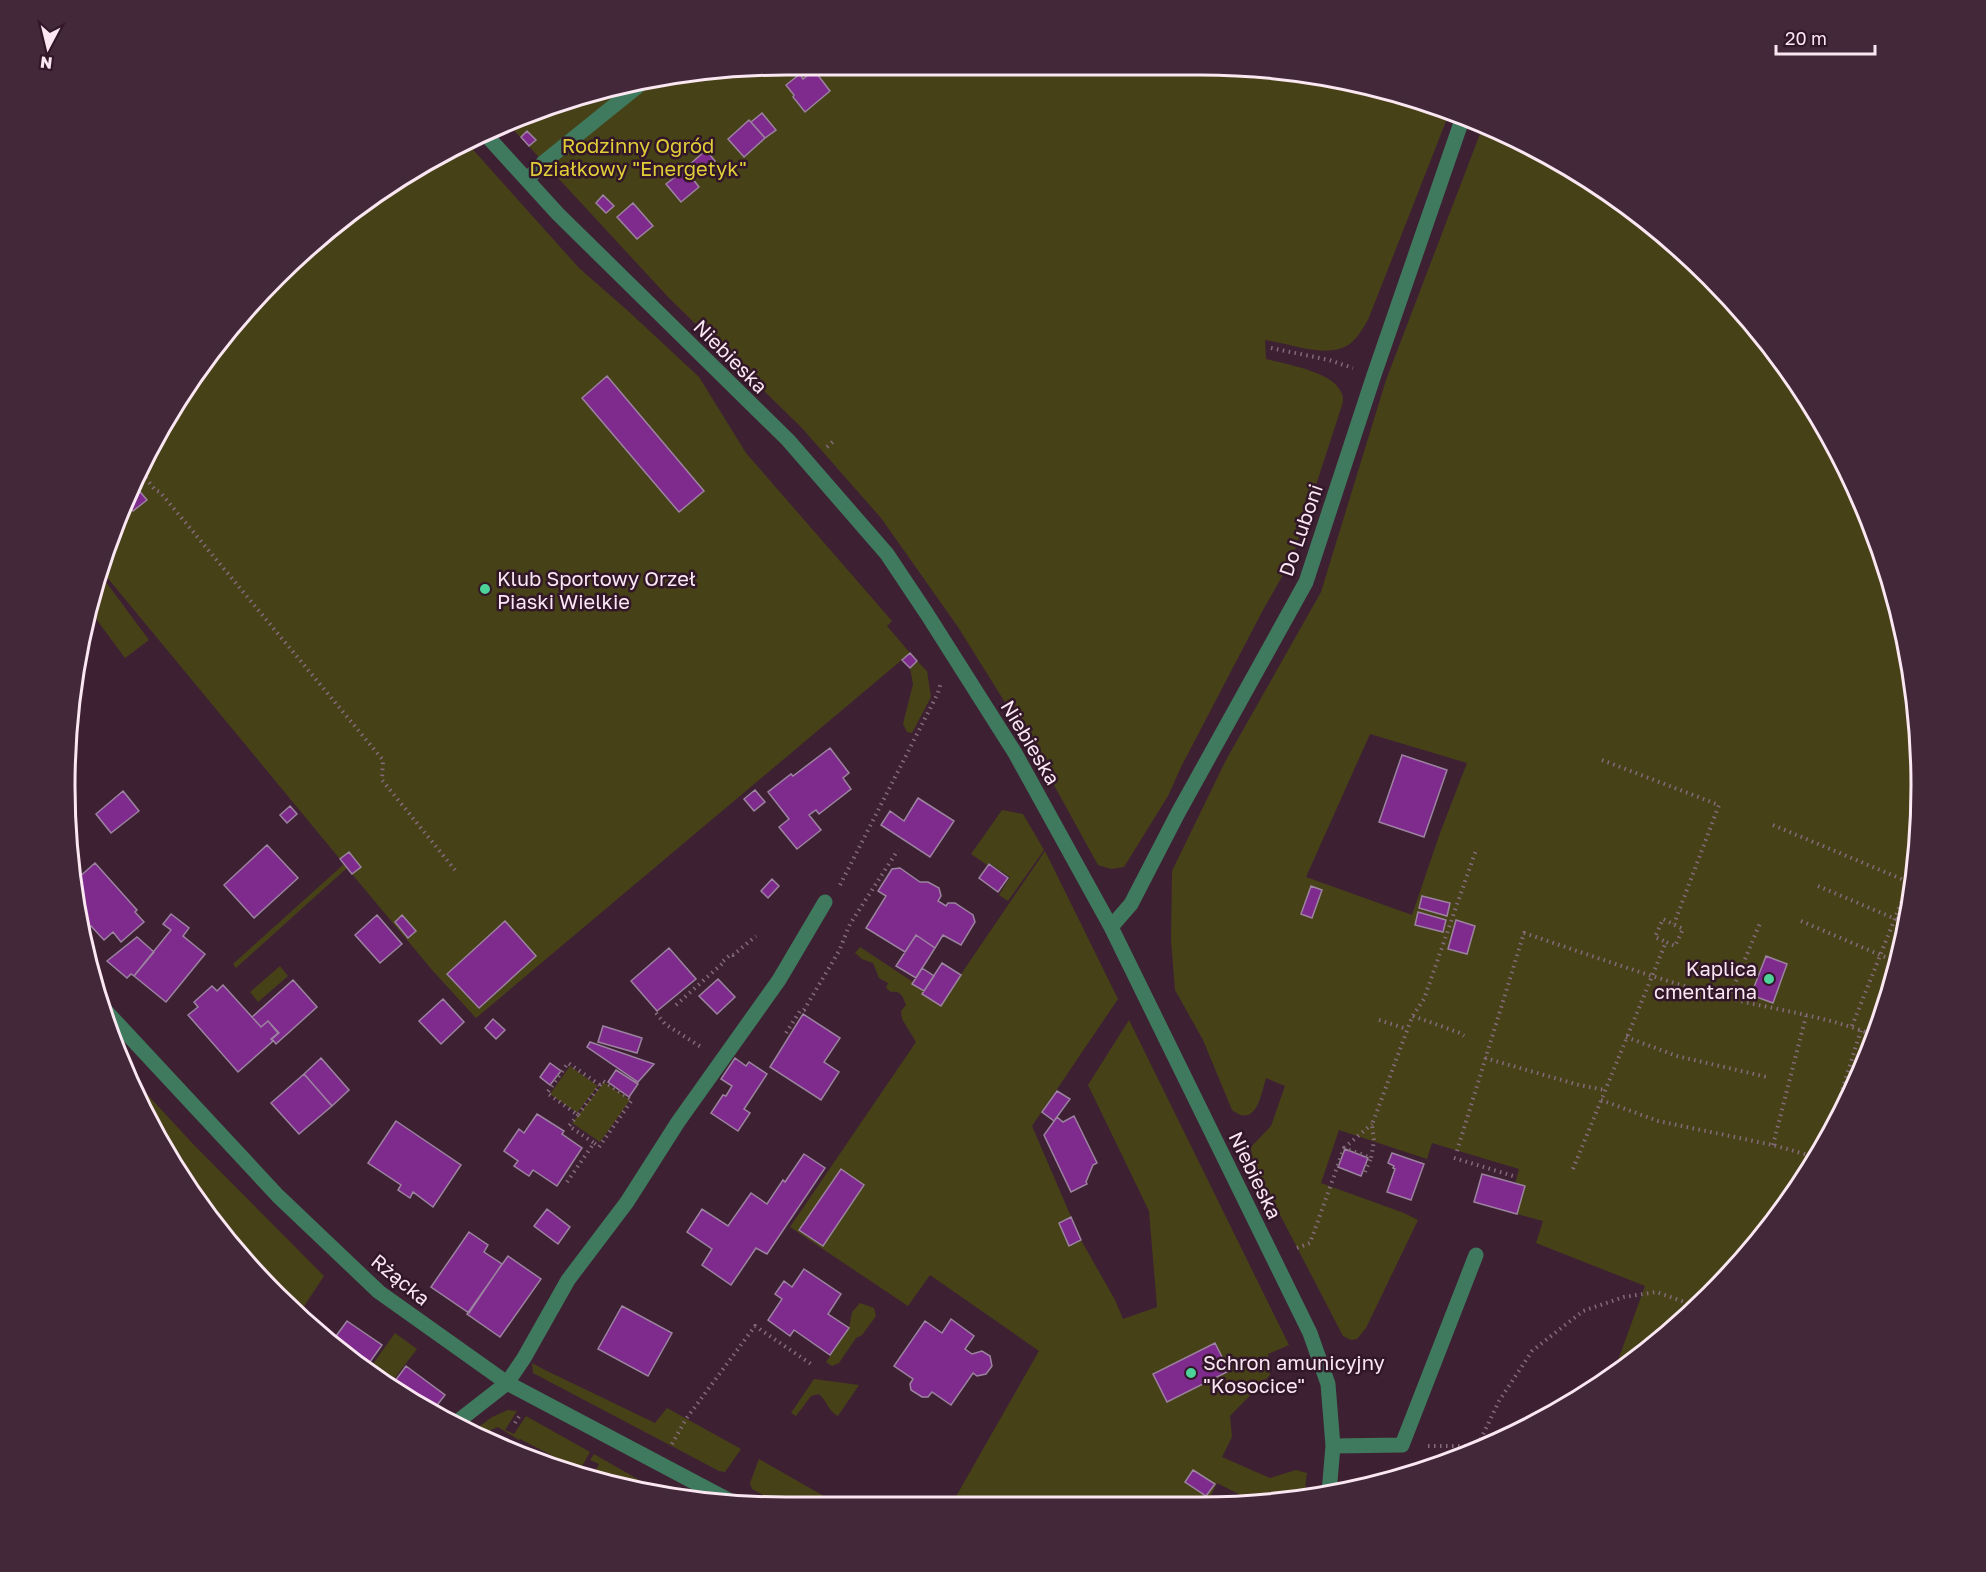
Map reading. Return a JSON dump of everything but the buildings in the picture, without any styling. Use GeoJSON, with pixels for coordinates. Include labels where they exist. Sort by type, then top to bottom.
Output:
{"type":"FeatureCollection","features":[{"type":"Feature","properties":{"kind":"street"},"geometry":{"type":"LineString","coordinates":[[527,180],[544,162],[630,93]]}},
{"type":"Feature","properties":{"kind":"street","name":"Do Luboni"},"geometry":{"type":"LineString","coordinates":[[1111,927],[1131,904],[1178,813],[1306,582],[1460,125]]}},
{"type":"Feature","properties":{"kind":"street","name":"Niebieska"},"geometry":{"type":"LineString","coordinates":[[490,140],[640,295],[788,440],[887,554],[1015,753],[1111,927],[1310,1333],[1328,1383],[1334,1446],[1330,1485]]}},
{"type":"Feature","properties":{"kind":"street"},"geometry":{"type":"LineString","coordinates":[[462,1419],[507,1383],[524,1358],[568,1280],[627,1202],[678,1122],[778,980],[825,902]]}},
{"type":"Feature","properties":{"kind":"street","name":"Rżącka"},"geometry":{"type":"LineString","coordinates":[[115,1021],[278,1196],[379,1293],[507,1383],[715,1493]]}},
{"type":"Feature","properties":{"kind":"street"},"geometry":{"type":"LineString","coordinates":[[1334,1446],[1402,1445],[1476,1255]]}},
{"type":"Feature","properties":{"kind":"path"},"geometry":{"type":"LineString","coordinates":[[1270,348],[1329,360],[1374,375]]}},
{"type":"Feature","properties":{"kind":"path"},"geometry":{"type":"LineString","coordinates":[[145,478],[155,490],[160,492],[383,760],[382,780],[455,870]]}},
{"type":"Feature","properties":{"kind":"path"},"geometry":{"type":"LineString","coordinates":[[825,902],[832,900],[938,693],[941,686],[939,674]]}},
{"type":"Feature","properties":{"kind":"path"},"geometry":{"type":"LineString","coordinates":[[1602,760],[1719,805],[1674,924]]}},
{"type":"Feature","properties":{"kind":"path"},"geometry":{"type":"LineString","coordinates":[[1773,825],[1905,881]]}},
{"type":"Feature","properties":{"kind":"path"},"geometry":{"type":"LineString","coordinates":[[1365,1172],[1371,1158],[1374,1141],[1372,1124],[1407,1029],[1427,991],[1476,849]]}},
{"type":"Feature","properties":{"kind":"path"},"geometry":{"type":"LineString","coordinates":[[786,1033],[800,1011],[804,1010],[839,951],[850,924],[898,850]]}},
{"type":"Feature","properties":{"kind":"path"},"geometry":{"type":"LineString","coordinates":[[1818,886],[1898,920]]}},
{"type":"Feature","properties":{"kind":"path"},"geometry":{"type":"LineString","coordinates":[[1852,1026],[1900,906]]}},
{"type":"Feature","properties":{"kind":"path"},"geometry":{"type":"LineString","coordinates":[[1663,919],[1683,929],[1675,946],[1666,942],[1655,937],[1663,919]]}},
{"type":"Feature","properties":{"kind":"path"},"geometry":{"type":"LineString","coordinates":[[1801,921],[1889,959]]}},
{"type":"Feature","properties":{"kind":"path"},"geometry":{"type":"LineString","coordinates":[[1729,998],[1760,923]]}},
{"type":"Feature","properties":{"kind":"path"},"geometry":{"type":"LineString","coordinates":[[1457,1151],[1524,933],[1729,998],[1852,1026],[1867,1032]]}},
{"type":"Feature","properties":{"kind":"path"},"geometry":{"type":"LineString","coordinates":[[676,1005],[731,954],[733,956],[756,936]]}},
{"type":"Feature","properties":{"kind":"path"},"geometry":{"type":"LineString","coordinates":[[1573,1169],[1666,942]]}},
{"type":"Feature","properties":{"kind":"path"},"geometry":{"type":"LineString","coordinates":[[656,1013],[665,1024],[722,1060]]}},
{"type":"Feature","properties":{"kind":"path"},"geometry":{"type":"LineString","coordinates":[[1413,1016],[1464,1036]]}},
{"type":"Feature","properties":{"kind":"path"},"geometry":{"type":"LineString","coordinates":[[1773,1145],[1806,1016]]}},
{"type":"Feature","properties":{"kind":"path"},"geometry":{"type":"LineString","coordinates":[[1379,1020],[1407,1029]]}},
{"type":"Feature","properties":{"kind":"path"},"geometry":{"type":"LineString","coordinates":[[1841,1093],[1861,1030]]}},
{"type":"Feature","properties":{"kind":"path"},"geometry":{"type":"LineString","coordinates":[[1626,1037],[1677,1056],[1767,1077]]}},
{"type":"Feature","properties":{"kind":"path"},"geometry":{"type":"LineString","coordinates":[[1485,1058],[1579,1085],[1605,1090]]}},
{"type":"Feature","properties":{"kind":"path"},"geometry":{"type":"LineString","coordinates":[[578,1115],[547,1093],[568,1063],[600,1085]]}},
{"type":"Feature","properties":{"kind":"path"},"geometry":{"type":"LineString","coordinates":[[603,1081],[632,1100],[599,1147],[569,1126],[600,1085],[603,1081]]}},
{"type":"Feature","properties":{"kind":"path"},"geometry":{"type":"LineString","coordinates":[[1601,1100],[1658,1121],[1773,1145],[1808,1155]]}},
{"type":"Feature","properties":{"kind":"path"},"geometry":{"type":"LineString","coordinates":[[1297,1248],[1310,1243],[1344,1148],[1372,1124]]}},
{"type":"Feature","properties":{"kind":"path"},"geometry":{"type":"LineString","coordinates":[[567,1182],[594,1143]]}},
{"type":"Feature","properties":{"kind":"path"},"geometry":{"type":"LineString","coordinates":[[1344,1148],[1371,1158]]}},
{"type":"Feature","properties":{"kind":"path"},"geometry":{"type":"LineString","coordinates":[[1454,1158],[1513,1176]]}},
{"type":"Feature","properties":{"kind":"path"},"geometry":{"type":"LineString","coordinates":[[1480,1439],[1499,1401],[1532,1352],[1583,1311],[1624,1297],[1656,1292],[1688,1303]]}},
{"type":"Feature","properties":{"kind":"path"},"geometry":{"type":"LineString","coordinates":[[686,1419],[755,1326],[811,1364]]}},
{"type":"Feature","properties":{"kind":"path"},"geometry":{"type":"LineString","coordinates":[[1402,1445],[1464,1446]]}},
{"type":"Feature","properties":{"kind":"green space","name":"Rodzinny Ogród Działkowy \"Energetyk\""},"geometry":{"type":"Polygon","coordinates":[[[786,75],[1247,77],[1293,81],[1339,89],[1384,99],[1447,120],[1368,320],[1357,337],[1346,346],[1324,351],[1265,340],[1266,359],[1296,366],[1329,379],[1341,392],[1343,402],[1292,559],[1263,610],[1168,796],[1124,867],[1111,869],[1098,865],[1034,749],[958,627],[881,518],[801,427],[669,298],[513,129],[602,99],[647,89],[693,81],[786,75]]]}},
{"type":"Feature","properties":{"kind":"green space"},"geometry":{"type":"Polygon","coordinates":[[[1480,133],[1556,170],[1595,195],[1669,251],[1703,283],[1735,317],[1791,391],[1838,472],[1857,514],[1887,602],[1905,693],[1909,739],[1911,786],[1905,879],[1887,970],[1857,1058],[1838,1100],[1816,1142],[1791,1181],[1735,1255],[1703,1289],[1669,1321],[1618,1361],[1645,1286],[1536,1243],[1543,1221],[1517,1214],[1525,1187],[1515,1184],[1519,1169],[1432,1143],[1427,1159],[1339,1130],[1321,1183],[1418,1220],[1366,1328],[1357,1339],[1351,1340],[1343,1336],[1252,1161],[1251,1147],[1271,1126],[1285,1086],[1266,1078],[1259,1101],[1252,1113],[1240,1115],[1232,1110],[1203,1040],[1175,990],[1171,940],[1172,871],[1226,760],[1321,592],[1386,380],[1480,133]],[[1370,734],[1306,877],[1412,915],[1467,763],[1370,734]]]}},
{"type":"Feature","properties":{"kind":"green space","name":"Klub Sportowy Orzeł Piaski Wielkie"},"geometry":{"type":"Polygon","coordinates":[[[472,148],[579,268],[699,377],[746,453],[892,621],[887,626],[910,653],[476,1018],[433,971],[347,868],[236,968],[233,964],[344,864],[107,577],[129,514],[170,430],[222,353],[251,317],[317,251],[353,222],[430,170],[472,148]]]}},
{"type":"Feature","properties":{"kind":"green space"},"geometry":{"type":"Polygon","coordinates":[[[105,581],[149,640],[125,658],[95,618],[105,581]]]}},
{"type":"Feature","properties":{"kind":"green space"},"geometry":{"type":"Polygon","coordinates":[[[917,661],[927,671],[931,697],[912,733],[907,732],[903,724],[913,684],[910,668],[917,661]]]}},
{"type":"Feature","properties":{"kind":"green space"},"geometry":{"type":"Polygon","coordinates":[[[1002,810],[1023,814],[1044,850],[1008,901],[999,895],[1010,877],[971,854],[1002,810]]]}},
{"type":"Feature","properties":{"kind":"green space"},"geometry":{"type":"Polygon","coordinates":[[[1045,851],[1118,999],[1032,1126],[1081,1240],[1115,1300],[1123,1319],[1157,1307],[1149,1211],[1088,1085],[1129,1020],[1289,1345],[1268,1354],[1270,1375],[1230,1416],[1232,1437],[1222,1457],[1270,1478],[1296,1470],[1307,1473],[1305,1489],[1241,1495],[1217,1483],[1211,1497],[956,1497],[1039,1351],[930,1275],[908,1306],[790,1227],[916,1042],[902,1019],[901,1011],[906,1005],[901,995],[886,988],[888,983],[879,978],[873,963],[862,959],[855,953],[860,947],[913,982],[912,984],[924,991],[922,994],[940,1005],[1045,851]],[[1193,1470],[1185,1482],[1206,1496],[1214,1484],[1193,1470]]]}},
{"type":"Feature","properties":{"kind":"green space"},"geometry":{"type":"Polygon","coordinates":[[[280,966],[288,976],[258,1002],[250,992],[280,966]]]}},
{"type":"Feature","properties":{"kind":"green space"},"geometry":{"type":"Polygon","coordinates":[[[570,1066],[598,1086],[577,1113],[550,1094],[570,1066]]]}},
{"type":"Feature","properties":{"kind":"green space"},"geometry":{"type":"Polygon","coordinates":[[[604,1082],[630,1100],[600,1142],[572,1123],[604,1082]]]}},
{"type":"Feature","properties":{"kind":"green space"},"geometry":{"type":"Polygon","coordinates":[[[144,1091],[192,1143],[324,1276],[303,1308],[283,1289],[251,1255],[195,1181],[170,1142],[144,1091]]]}},
{"type":"Feature","properties":{"kind":"green space"},"geometry":{"type":"Polygon","coordinates":[[[860,1303],[874,1308],[876,1316],[862,1335],[856,1338],[839,1363],[832,1366],[826,1362],[849,1328],[852,1312],[860,1303]]]}},
{"type":"Feature","properties":{"kind":"green space"},"geometry":{"type":"Polygon","coordinates":[[[395,1333],[417,1349],[394,1379],[373,1364],[395,1333]]]}},
{"type":"Feature","properties":{"kind":"green space"},"geometry":{"type":"Polygon","coordinates":[[[532,1363],[655,1423],[667,1408],[741,1449],[725,1472],[719,1471],[533,1373],[532,1363]]]}},
{"type":"Feature","properties":{"kind":"green space"},"geometry":{"type":"Polygon","coordinates":[[[814,1379],[859,1385],[838,1416],[832,1412],[819,1394],[811,1396],[796,1416],[791,1413],[814,1379]]]}},
{"type":"Feature","properties":{"kind":"green space"},"geometry":{"type":"Polygon","coordinates":[[[508,1410],[517,1411],[505,1430],[514,1434],[526,1416],[590,1452],[582,1467],[561,1460],[498,1427],[488,1431],[479,1427],[492,1417],[508,1410]]]}},
{"type":"Feature","properties":{"kind":"green space"},"geometry":{"type":"Polygon","coordinates":[[[594,1454],[643,1482],[600,1472],[596,1470],[599,1464],[590,1460],[594,1454]]]}},
{"type":"Feature","properties":{"kind":"green space"},"geometry":{"type":"Polygon","coordinates":[[[759,1459],[826,1497],[765,1496],[752,1489],[750,1483],[759,1459]]]}},
{"type":"Feature","properties":{"kind":"place","name":"Klub Sportowy Orzeł Piaski Wielkie"},"geometry":{"type":"Point","coordinates":[485,589]}},
{"type":"Feature","properties":{"kind":"place","name":"Kaplica cmentarna"},"geometry":{"type":"Point","coordinates":[1769,979]}},
{"type":"Feature","properties":{"kind":"place","name":"Schron amunicyjny \"Kosocice\""},"geometry":{"type":"Point","coordinates":[1191,1373]}}]}
